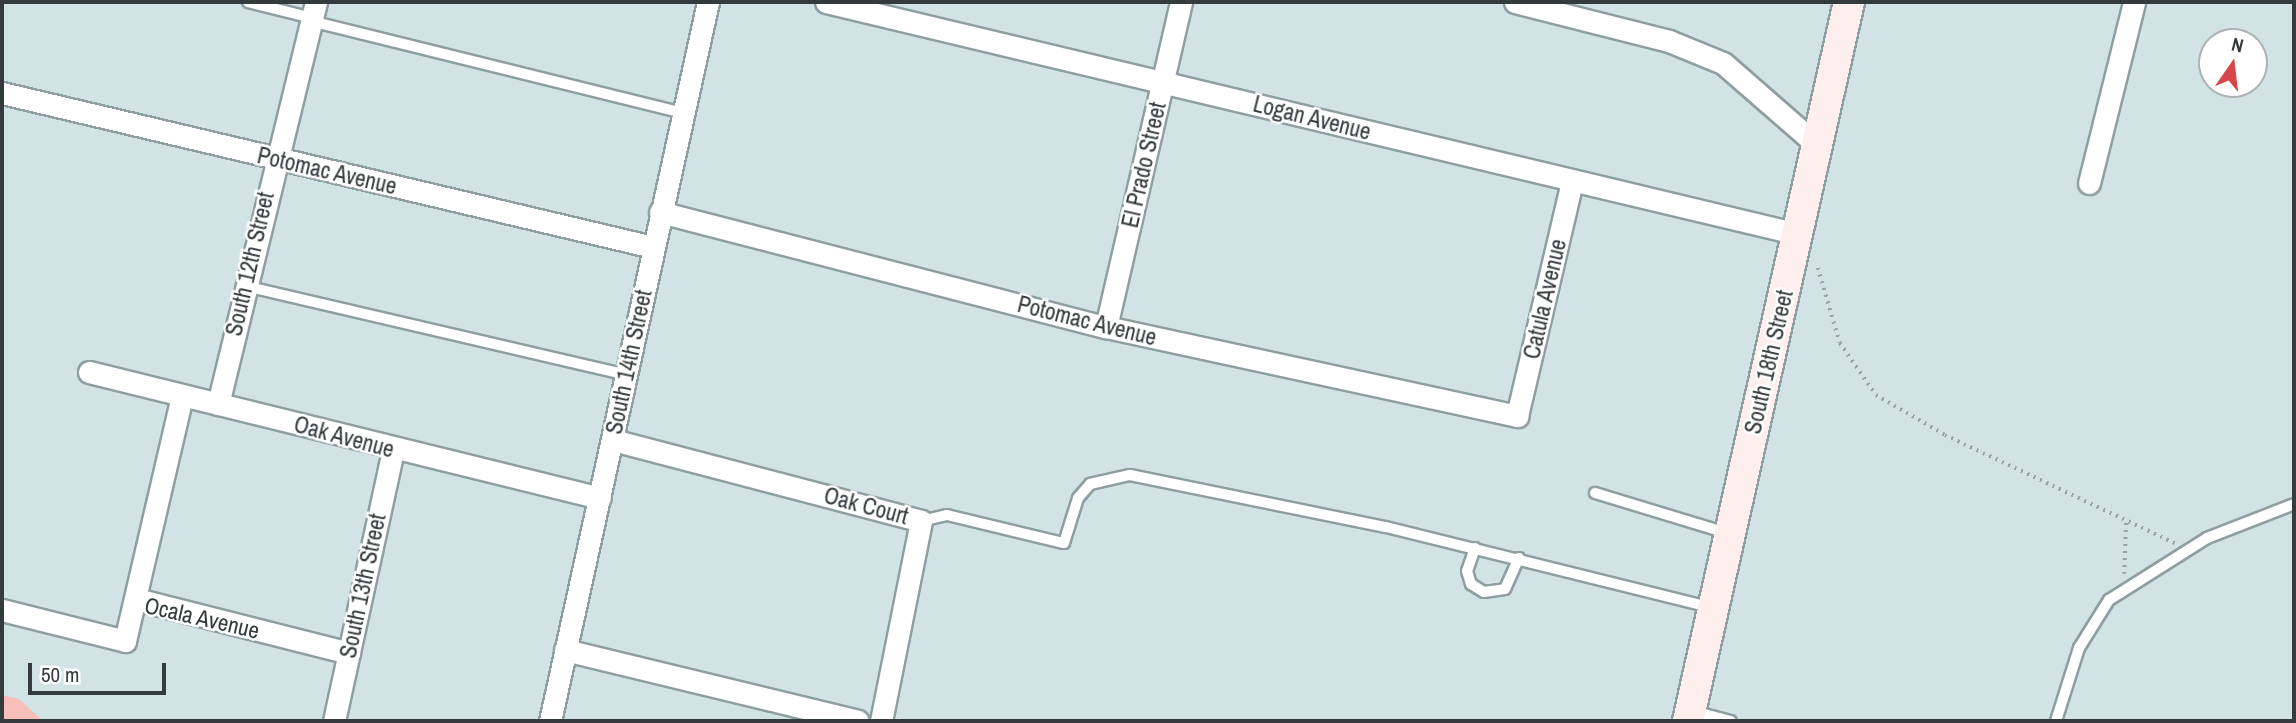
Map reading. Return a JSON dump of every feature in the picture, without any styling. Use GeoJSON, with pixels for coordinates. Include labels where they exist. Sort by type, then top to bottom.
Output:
{"type":"FeatureCollection","features":[{"type":"Feature","properties":{"kind":"main road","name":"South 18th Street"},"geometry":{"type":"LineString","coordinates":[[1689,716],[1849,2]]}},
{"type":"Feature","properties":{"kind":"street","name":"South 14th Street"},"geometry":{"type":"LineString","coordinates":[[550,721],[708,2]]}},
{"type":"Feature","properties":{"kind":"street","name":"Logan Avenue"},"geometry":{"type":"LineString","coordinates":[[826,2],[1798,234]]}},
{"type":"Feature","properties":{"kind":"street","name":"El Prado Street"},"geometry":{"type":"LineString","coordinates":[[1106,327],[1181,2]]}},
{"type":"Feature","properties":{"kind":"street"},"geometry":{"type":"LineString","coordinates":[[1515,2],[1596,11],[1723,63],[1817,145]]}},
{"type":"Feature","properties":{"kind":"street"},"geometry":{"type":"LineString","coordinates":[[2089,183],[2134,2]]}},
{"type":"Feature","properties":{"kind":"street","name":"South 12th Street"},"geometry":{"type":"LineString","coordinates":[[218,404],[274,159],[313,14]]}},
{"type":"Feature","properties":{"kind":"street","name":"Potomac Avenue"},"geometry":{"type":"LineString","coordinates":[[2,93],[653,247]]}},
{"type":"Feature","properties":{"kind":"street","name":"Catula Avenue"},"geometry":{"type":"LineString","coordinates":[[1517,416],[1572,181]]}},
{"type":"Feature","properties":{"kind":"street","name":"Potomac Avenue"},"geometry":{"type":"LineString","coordinates":[[660,212],[1106,327],[1517,416]]}},
{"type":"Feature","properties":{"kind":"street","name":"Oak Avenue"},"geometry":{"type":"LineString","coordinates":[[89,372],[393,450],[600,498]]}},
{"type":"Feature","properties":{"kind":"street"},"geometry":{"type":"LineString","coordinates":[[135,599],[182,396]]}},
{"type":"Feature","properties":{"kind":"street","name":"Oak Court"},"geometry":{"type":"LineString","coordinates":[[613,440],[921,521],[881,721]]}},
{"type":"Feature","properties":{"kind":"street","name":"South 13th Street"},"geometry":{"type":"LineString","coordinates":[[334,721],[393,450]]}},
{"type":"Feature","properties":{"kind":"street","name":"Ocala Avenue"},"geometry":{"type":"LineString","coordinates":[[2,610],[125,641],[135,599],[349,653]]}},
{"type":"Feature","properties":{"kind":"street"},"geometry":{"type":"LineString","coordinates":[[565,650],[858,721]]}},
{"type":"Feature","properties":{"kind":"lane"},"geometry":{"type":"LineString","coordinates":[[248,2],[313,14],[684,113]]}},
{"type":"Feature","properties":{"kind":"lane"},"geometry":{"type":"LineString","coordinates":[[245,286],[626,375]]}},
{"type":"Feature","properties":{"kind":"lane"},"geometry":{"type":"LineString","coordinates":[[921,521],[947,515],[1064,543],[1078,498],[1090,484],[1130,475],[1520,558],[1713,608]]}},
{"type":"Feature","properties":{"kind":"lane"},"geometry":{"type":"LineString","coordinates":[[1595,493],[1730,534]]}},
{"type":"Feature","properties":{"kind":"lane"},"geometry":{"type":"LineString","coordinates":[[2056,721],[2093,619],[2123,588],[2186,549],[2294,504]]}},
{"type":"Feature","properties":{"kind":"lane"},"geometry":{"type":"LineString","coordinates":[[1475,548],[1467,571],[1471,584],[1484,592],[1505,589],[1520,558]]}},
{"type":"Feature","properties":{"kind":"lane"},"geometry":{"type":"LineString","coordinates":[[1689,716],[1731,721]]}},
{"type":"Feature","properties":{"kind":"path"},"geometry":{"type":"LineString","coordinates":[[1818,268],[1840,344],[1876,395],[2186,549]]}},
{"type":"Feature","properties":{"kind":"path"},"geometry":{"type":"LineString","coordinates":[[2123,588],[2126,520]]}},
{"type":"Feature","properties":{"kind":"shaded area"},"geometry":{"type":"Polygon","coordinates":[[[2,695],[19,699],[43,721],[2,721],[2,695]]]}}]}
